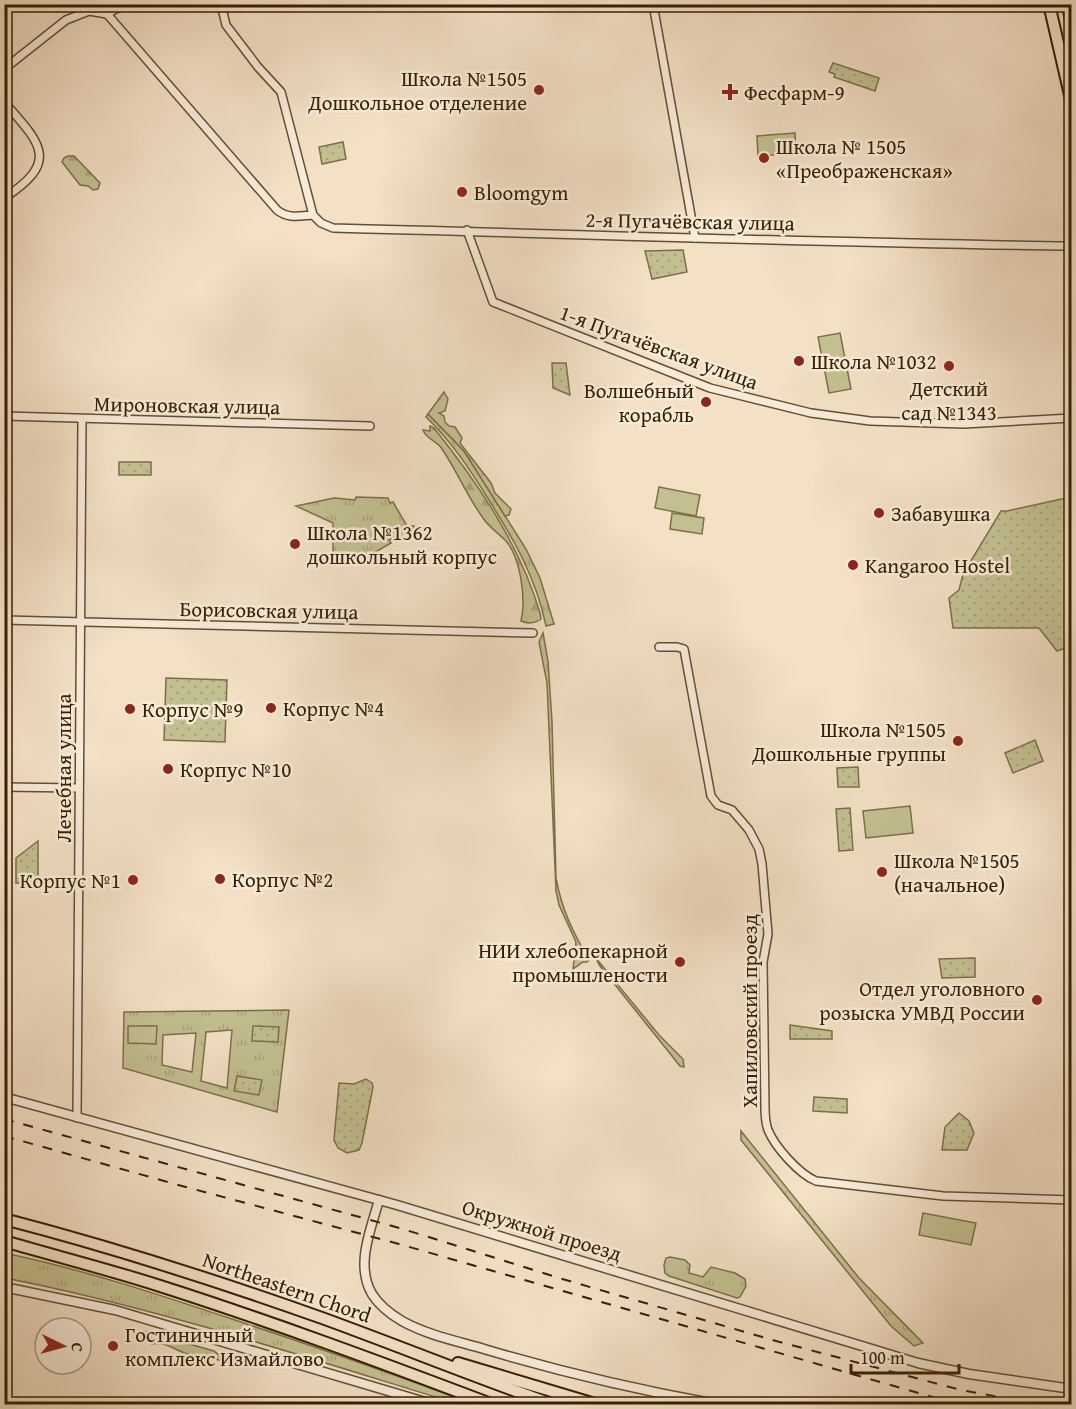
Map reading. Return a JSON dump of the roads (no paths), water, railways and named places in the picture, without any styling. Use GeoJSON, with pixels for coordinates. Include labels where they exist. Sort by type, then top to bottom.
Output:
{"type":"FeatureCollection","features":[{"type":"Feature","properties":{"kind":"main road"},"geometry":{"type":"LineString","coordinates":[[1049,4],[1071,105]]}},
{"type":"Feature","properties":{"kind":"main road","name":"Northeastern Chord"},"geometry":{"type":"LineString","coordinates":[[4,1219],[161,1264],[320,1318],[552,1404]]}},
{"type":"Feature","properties":{"kind":"main road","name":"Northeastern Chord"},"geometry":{"type":"LineString","coordinates":[[4,1241],[155,1284],[239,1312],[491,1404]]}},
{"type":"Feature","properties":{"kind":"main road"},"geometry":{"type":"LineString","coordinates":[[388,1343],[595,1404]]}},
{"type":"Feature","properties":{"kind":"street"},"geometry":{"type":"LineString","coordinates":[[107,14],[124,4]]}},
{"type":"Feature","properties":{"kind":"street"},"geometry":{"type":"LineString","coordinates":[[4,69],[66,20],[89,11],[107,14],[277,210],[289,217],[313,215],[281,92],[258,67],[226,25],[221,4]]}},
{"type":"Feature","properties":{"kind":"street"},"geometry":{"type":"LineString","coordinates":[[653,4],[695,238]]}},
{"type":"Feature","properties":{"kind":"street"},"geometry":{"type":"LineString","coordinates":[[4,102],[34,135],[40,157],[39,165],[34,172],[4,198]]}},
{"type":"Feature","properties":{"kind":"street","name":"2-я Пугачёвская улица"},"geometry":{"type":"LineString","coordinates":[[313,215],[321,223],[333,228],[1071,246]]}},
{"type":"Feature","properties":{"kind":"street","name":"1-я Пугачёвская улица"},"geometry":{"type":"LineString","coordinates":[[467,230],[493,302],[725,393],[811,413],[870,421],[972,424],[1071,418]]}},
{"type":"Feature","properties":{"kind":"street","name":"Мироновская улица"},"geometry":{"type":"LineString","coordinates":[[4,416],[370,426]]}},
{"type":"Feature","properties":{"kind":"street","name":"Лечебная улица"},"geometry":{"type":"LineString","coordinates":[[77,1118],[82,419]]}},
{"type":"Feature","properties":{"kind":"street","name":"Борисовская улица"},"geometry":{"type":"LineString","coordinates":[[4,620],[533,633]]}},
{"type":"Feature","properties":{"kind":"street","name":"Хапиловский проезд"},"geometry":{"type":"LineString","coordinates":[[659,647],[684,649],[711,796],[718,805],[732,810],[749,831],[759,849],[768,934],[764,962],[765,1107],[766,1124],[772,1139],[801,1173],[816,1181],[943,1196],[1071,1200]]}},
{"type":"Feature","properties":{"kind":"street"},"geometry":{"type":"LineString","coordinates":[[4,787],[79,788]]}},
{"type":"Feature","properties":{"kind":"street","name":"Окружной проезд"},"geometry":{"type":"LineString","coordinates":[[4,1096],[379,1200],[918,1363],[969,1374],[1071,1389]]}},
{"type":"Feature","properties":{"kind":"street"},"geometry":{"type":"LineString","coordinates":[[379,1200],[364,1264],[372,1295],[390,1313],[420,1329],[517,1359],[603,1382],[716,1404]]}},
{"type":"Feature","properties":{"kind":"street"},"geometry":{"type":"LineString","coordinates":[[4,1287],[115,1310],[432,1404]]}},
{"type":"Feature","properties":{"kind":"street"},"geometry":{"type":"LineString","coordinates":[[667,1395],[691,1404]]}},
{"type":"Feature","properties":{"kind":"tram line"},"geometry":{"type":"LineString","coordinates":[[1061,4],[1072,53]]}},
{"type":"Feature","properties":{"kind":"railway"},"geometry":{"type":"LineString","coordinates":[[4,1119],[403,1229],[559,1278],[776,1341],[961,1390],[1037,1404]]}},
{"type":"Feature","properties":{"kind":"railway"},"geometry":{"type":"LineString","coordinates":[[4,1136],[399,1244],[957,1404]]}},
{"type":"Feature","properties":{"kind":"place","name":"Школа №1505 Дошкольное отделение"},"geometry":{"type":"Point","coordinates":[539,90]}},
{"type":"Feature","properties":{"kind":"place","name":"Фесфарм-9"},"geometry":{"type":"Point","coordinates":[730,92]}},
{"type":"Feature","properties":{"kind":"place","name":"Школа № 1505 «Преображенская»"},"geometry":{"type":"Point","coordinates":[764,158]}},
{"type":"Feature","properties":{"kind":"place","name":"Bloomgym"},"geometry":{"type":"Point","coordinates":[462,192]}},
{"type":"Feature","properties":{"kind":"place","name":"Школа №1032"},"geometry":{"type":"Point","coordinates":[799,361]}},
{"type":"Feature","properties":{"kind":"place","name":"Детский сад №1343"},"geometry":{"type":"Point","coordinates":[949,366]}},
{"type":"Feature","properties":{"kind":"place","name":"Волшебный корабль"},"geometry":{"type":"Point","coordinates":[706,402]}},
{"type":"Feature","properties":{"kind":"place","name":"Забавушка"},"geometry":{"type":"Point","coordinates":[879,513]}},
{"type":"Feature","properties":{"kind":"place","name":"Школа №1362 дошкольный корпус"},"geometry":{"type":"Point","coordinates":[295,544]}},
{"type":"Feature","properties":{"kind":"place","name":"Kangaroo Hostel"},"geometry":{"type":"Point","coordinates":[853,565]}},
{"type":"Feature","properties":{"kind":"place","name":"Корпус №4"},"geometry":{"type":"Point","coordinates":[271,708]}},
{"type":"Feature","properties":{"kind":"place","name":"Корпус №9"},"geometry":{"type":"Point","coordinates":[130,709]}},
{"type":"Feature","properties":{"kind":"place","name":"Школа №1505 Дошкольные группы"},"geometry":{"type":"Point","coordinates":[958,741]}},
{"type":"Feature","properties":{"kind":"place","name":"Корпус №10"},"geometry":{"type":"Point","coordinates":[168,769]}},
{"type":"Feature","properties":{"kind":"place","name":"Школа №1505 (начальное)"},"geometry":{"type":"Point","coordinates":[882,872]}},
{"type":"Feature","properties":{"kind":"place","name":"Корпус №2"},"geometry":{"type":"Point","coordinates":[220,879]}},
{"type":"Feature","properties":{"kind":"place","name":"Корпус №1"},"geometry":{"type":"Point","coordinates":[133,880]}},
{"type":"Feature","properties":{"kind":"place","name":"НИИ хлебопекарной промышлености"},"geometry":{"type":"Point","coordinates":[680,962]}},
{"type":"Feature","properties":{"kind":"place","name":"Отдел уголовного розыска УМВД России"},"geometry":{"type":"Point","coordinates":[1037,1000]}},
{"type":"Feature","properties":{"kind":"place","name":"Гостиничный комплекс Измайлово"},"geometry":{"type":"Point","coordinates":[113,1346]}}]}
